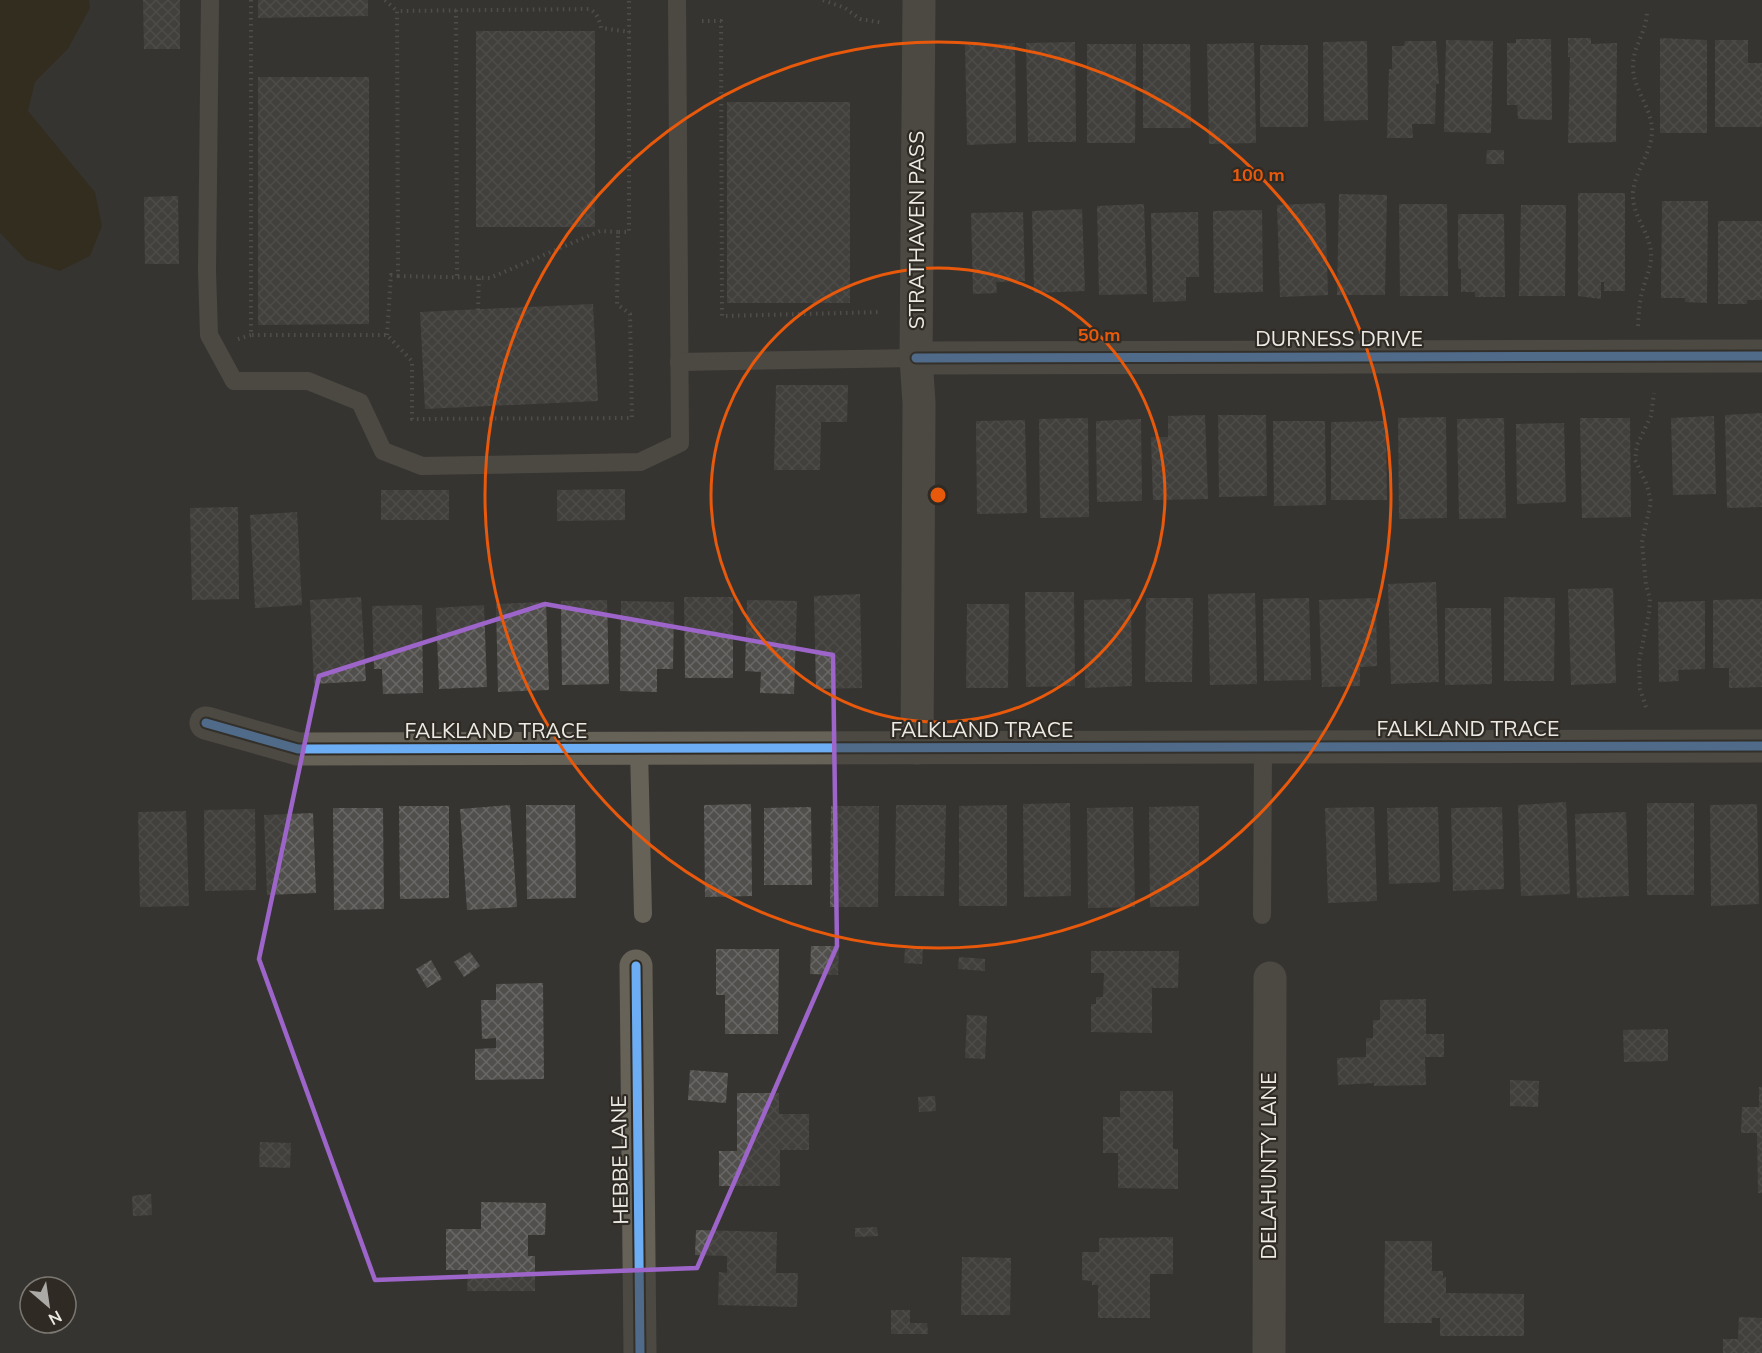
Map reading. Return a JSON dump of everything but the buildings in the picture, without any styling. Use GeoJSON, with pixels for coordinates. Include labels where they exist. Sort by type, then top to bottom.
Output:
{"type":"FeatureCollection","features":[{"type":"Feature","properties":{"kind":"street","name":"STRATHAVEN PASS"},"geometry":{"type":"LineString","coordinates":[[917,748],[919,403],[916,358],[919,0]]}},
{"type":"Feature","properties":{"kind":"street","name":"DURNESS DRIVE"},"geometry":{"type":"LineString","coordinates":[[916,358],[1762,356]]}},
{"type":"Feature","properties":{"kind":"street","name":"FALKLAND TRACE"},"geometry":{"type":"LineString","coordinates":[[206,723],[298,749],[1762,746]]}},
{"type":"Feature","properties":{"kind":"street","name":"HEBBE LANE"},"geometry":{"type":"LineString","coordinates":[[636,966],[640,1353]]}},
{"type":"Feature","properties":{"kind":"street","name":"DELAHUNTY LANE"},"geometry":{"type":"LineString","coordinates":[[1269,1353],[1270,978]]}},
{"type":"Feature","properties":{"kind":"lane"},"geometry":{"type":"LineString","coordinates":[[210,0],[207,270],[209,335],[234,381],[308,381],[360,402],[383,451],[422,466],[640,462],[680,443],[677,0]]}},
{"type":"Feature","properties":{"kind":"lane"},"geometry":{"type":"LineString","coordinates":[[679,362],[916,358]]}},
{"type":"Feature","properties":{"kind":"lane"},"geometry":{"type":"LineString","coordinates":[[1262,915],[1263,747]]}},
{"type":"Feature","properties":{"kind":"lane"},"geometry":{"type":"LineString","coordinates":[[639,749],[643,914]]}},
{"type":"Feature","properties":{"kind":"path"},"geometry":{"type":"LineString","coordinates":[[251,0],[251,335],[387,335],[412,361],[412,419],[632,418],[630,314],[617,304],[618,232]]}},
{"type":"Feature","properties":{"kind":"path"},"geometry":{"type":"LineString","coordinates":[[385,0],[397,11],[589,9],[597,14],[601,28],[630,32]]}},
{"type":"Feature","properties":{"kind":"path"},"geometry":{"type":"LineString","coordinates":[[387,335],[391,275],[490,278],[600,231],[629,232],[629,0]]}},
{"type":"Feature","properties":{"kind":"path"},"geometry":{"type":"LineString","coordinates":[[823,0],[845,8],[860,20],[883,23]]}},
{"type":"Feature","properties":{"kind":"path"},"geometry":{"type":"LineString","coordinates":[[456,10],[457,277]]}},
{"type":"Feature","properties":{"kind":"path"},"geometry":{"type":"LineString","coordinates":[[397,11],[398,276]]}},
{"type":"Feature","properties":{"kind":"path"},"geometry":{"type":"LineString","coordinates":[[1638,326],[1641,297],[1652,254],[1635,213],[1633,192],[1652,132],[1648,109],[1637,86],[1633,64],[1644,30],[1647,11]]}},
{"type":"Feature","properties":{"kind":"path"},"geometry":{"type":"LineString","coordinates":[[698,21],[721,21],[722,316],[882,312]]}},
{"type":"Feature","properties":{"kind":"path"},"geometry":{"type":"LineString","coordinates":[[478,310],[479,277]]}},
{"type":"Feature","properties":{"kind":"path"},"geometry":{"type":"LineString","coordinates":[[1646,707],[1640,689],[1639,661],[1649,613],[1650,598],[1646,585],[1642,542],[1651,502],[1647,485],[1635,460],[1637,445],[1651,416],[1654,393]]}},
{"type":"Feature","properties":{"kind":"highlighted area"},"geometry":{"type":"Polygon","coordinates":[[[545,604],[833,655],[837,946],[697,1268],[375,1280],[259,959],[319,676],[545,604]]]}},
{"type":"Feature","properties":{"kind":"shaded area"},"geometry":{"type":"Polygon","coordinates":[[[0,0],[89,0],[90,8],[68,49],[35,82],[28,111],[95,192],[102,226],[90,256],[60,271],[26,260],[0,233],[0,0]]]}},
{"type":"Feature","properties":{"kind":"cycle path"},"geometry":{"type":"LineString","coordinates":[[916,358],[1762,356]]}},
{"type":"Feature","properties":{"kind":"cycle path"},"geometry":{"type":"LineString","coordinates":[[206,723],[298,749],[1762,746]]}},
{"type":"Feature","properties":{"kind":"cycle path"},"geometry":{"type":"LineString","coordinates":[[636,966],[640,1353]]}}]}
